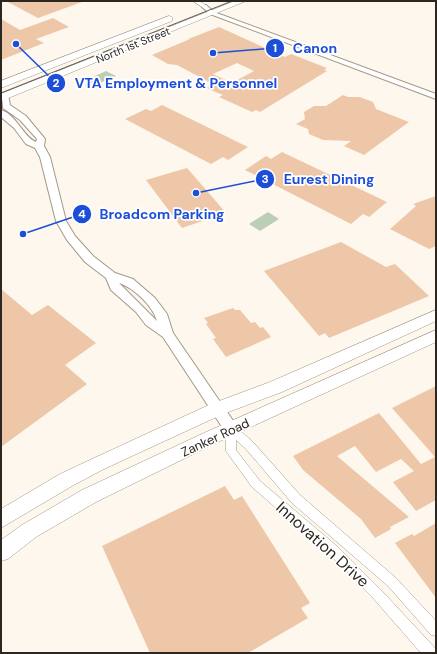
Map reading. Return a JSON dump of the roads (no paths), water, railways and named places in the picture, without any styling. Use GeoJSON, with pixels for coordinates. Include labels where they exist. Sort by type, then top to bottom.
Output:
{"type":"FeatureCollection","features":[{"type":"Feature","properties":{"kind":"main road","name":"North 1st Street"},"geometry":{"type":"LineString","coordinates":[[3,97],[242,1]]}},
{"type":"Feature","properties":{"kind":"main road"},"geometry":{"type":"LineString","coordinates":[[191,11],[215,2]]}},
{"type":"Feature","properties":{"kind":"main road","name":"North 1st Street"},"geometry":{"type":"LineString","coordinates":[[1,85],[179,16]]}},
{"type":"Feature","properties":{"kind":"main road","name":"Zanker Road"},"geometry":{"type":"LineString","coordinates":[[1,519],[66,480],[217,409],[276,387],[436,315]]}},
{"type":"Feature","properties":{"kind":"main road","name":"Zanker Road"},"geometry":{"type":"LineString","coordinates":[[1,552],[29,531],[89,496],[231,429],[436,336]]}},
{"type":"Feature","properties":{"kind":"street"},"geometry":{"type":"LineString","coordinates":[[195,1],[216,12],[436,97]]}},
{"type":"Feature","properties":{"kind":"street"},"geometry":{"type":"LineString","coordinates":[[216,12],[436,92]]}},
{"type":"Feature","properties":{"kind":"street","name":"Innovation Drive"},"geometry":{"type":"LineString","coordinates":[[3,97],[6,106],[23,118],[41,139],[39,146],[49,168],[61,221],[79,248],[89,259],[111,276],[115,287],[140,309],[150,322],[167,334],[231,429],[249,445],[296,499],[392,582],[436,630]]}},
{"type":"Feature","properties":{"kind":"street","name":"Innovation Drive"},"geometry":{"type":"LineString","coordinates":[[1,113],[17,126],[29,142],[39,146]]}},
{"type":"Feature","properties":{"kind":"street","name":"Innovation Drive"},"geometry":{"type":"LineString","coordinates":[[231,429],[231,451],[256,484],[334,552],[377,594],[430,653]]}},
{"type":"Feature","properties":{"kind":"tram line"},"geometry":{"type":"LineString","coordinates":[[1,93],[232,1]]}},
{"type":"Feature","properties":{"kind":"place","name":"VTA Employment & Personnel"},"geometry":{"type":"Point","coordinates":[16,44]}},
{"type":"Feature","properties":{"kind":"place","name":"Canon"},"geometry":{"type":"Point","coordinates":[213,53]}},
{"type":"Feature","properties":{"kind":"place","name":"Eurest Dining"},"geometry":{"type":"Point","coordinates":[196,193]}},
{"type":"Feature","properties":{"kind":"place","name":"Broadcom Parking"},"geometry":{"type":"Point","coordinates":[23,234]}}]}
